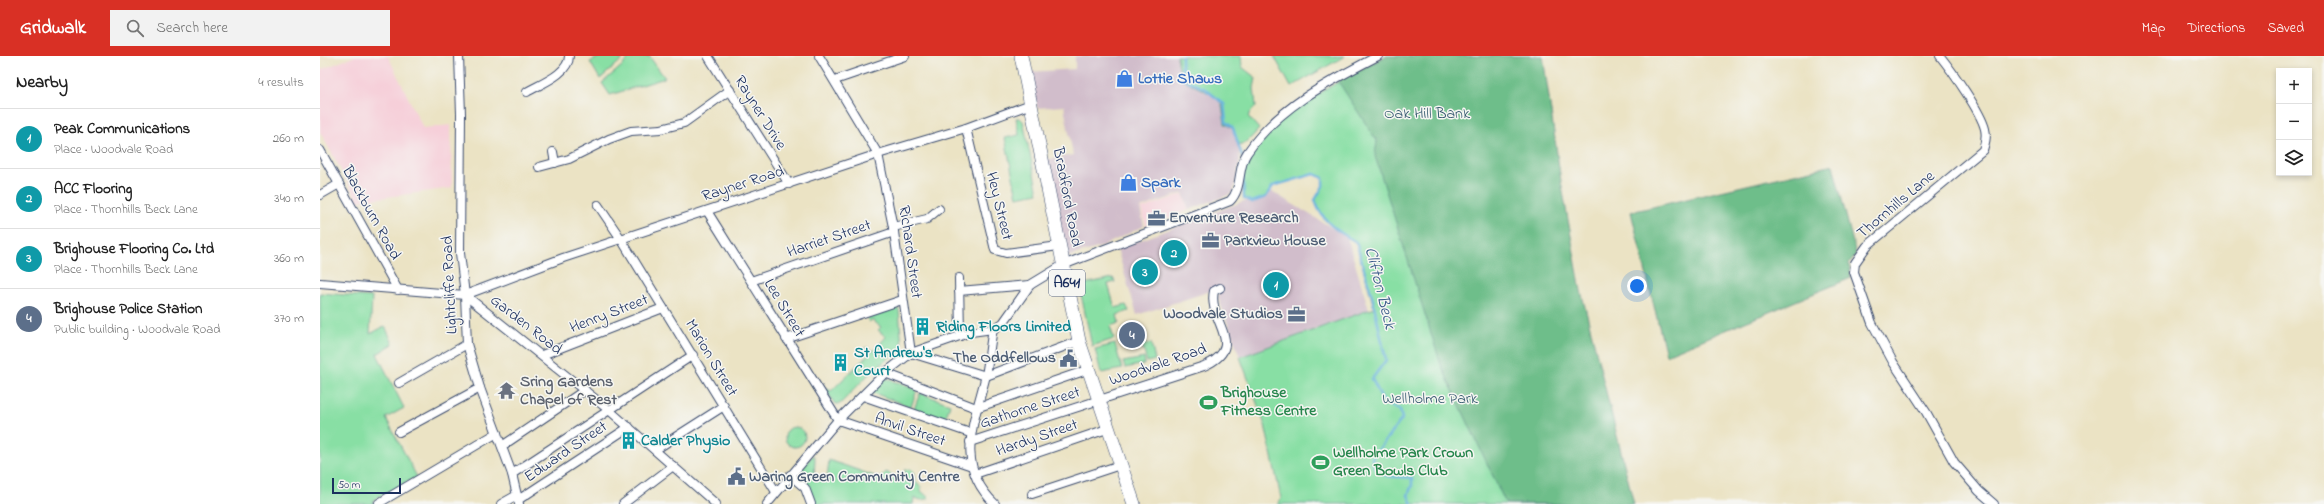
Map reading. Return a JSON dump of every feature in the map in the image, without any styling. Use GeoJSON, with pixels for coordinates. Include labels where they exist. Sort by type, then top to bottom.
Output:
{"type":"FeatureCollection","features":[{"type":"Feature","properties":{"kind":"main road","name":"Bradford Road"},"geometry":{"type":"LineString","coordinates":[[1021,56],[1079,342],[1107,429],[1134,504]]}},
{"type":"Feature","properties":{"kind":"street","name":"Lightcliffe Road"},"geometry":{"type":"LineString","coordinates":[[459,56],[461,114],[460,253],[465,295],[467,344],[480,388],[512,474],[518,500]]}},
{"type":"Feature","properties":{"kind":"street"},"geometry":{"type":"LineString","coordinates":[[527,92],[561,72],[569,62],[569,56]]}},
{"type":"Feature","properties":{"kind":"street","name":"Rayner Drive"},"geometry":{"type":"LineString","coordinates":[[708,56],[789,184]]}},
{"type":"Feature","properties":{"kind":"street","name":"Richard Street"},"geometry":{"type":"LineString","coordinates":[[819,56],[835,80],[878,154],[893,229],[902,300],[911,353]]}},
{"type":"Feature","properties":{"kind":"street"},"geometry":{"type":"LineString","coordinates":[[835,80],[905,56]]}},
{"type":"Feature","properties":{"kind":"street"},"geometry":{"type":"LineString","coordinates":[[767,504],[838,420],[885,373],[911,353],[972,332],[993,329],[1003,323],[1030,285],[1063,265],[1230,201],[1235,195],[1245,155],[1268,127],[1284,112],[1330,81],[1378,56]]}},
{"type":"Feature","properties":{"kind":"street","name":"Thornhills Lane"},"geometry":{"type":"LineString","coordinates":[[1940,56],[1964,89],[1985,127],[1986,139],[1983,150],[1867,246],[1855,263],[1854,272],[1872,323],[1893,362],[1926,412],[1954,462],[1979,491],[1994,504]]}},
{"type":"Feature","properties":{"kind":"street"},"geometry":{"type":"LineString","coordinates":[[539,166],[569,159],[609,139],[631,131],[661,129],[684,123],[730,90]]}},
{"type":"Feature","properties":{"kind":"street","name":"Rayner Road"},"geometry":{"type":"LineString","coordinates":[[465,295],[563,258],[878,154],[966,128],[1031,104]]}},
{"type":"Feature","properties":{"kind":"street","name":"Hey Street"},"geometry":{"type":"LineString","coordinates":[[966,128],[995,250],[1006,253],[1059,246]]}},
{"type":"Feature","properties":{"kind":"street","name":"Blackburn Road"},"geometry":{"type":"LineString","coordinates":[[320,150],[398,290]]}},
{"type":"Feature","properties":{"kind":"street"},"geometry":{"type":"LineString","coordinates":[[553,152],[555,163]]}},
{"type":"Feature","properties":{"kind":"street"},"geometry":{"type":"LineString","coordinates":[[320,195],[339,184]]}},
{"type":"Feature","properties":{"kind":"street","name":"Marion Street"},"geometry":{"type":"LineString","coordinates":[[598,205],[622,239],[776,492]]}},
{"type":"Feature","properties":{"kind":"street","name":"Harriet Street"},"geometry":{"type":"LineString","coordinates":[[751,281],[893,229],[927,219],[939,209]]}},
{"type":"Feature","properties":{"kind":"street","name":"Lee Street"},"geometry":{"type":"LineString","coordinates":[[706,211],[838,420]]}},
{"type":"Feature","properties":{"kind":"street"},"geometry":{"type":"LineString","coordinates":[[959,278],[960,336]]}},
{"type":"Feature","properties":{"kind":"street","name":"Garden Road"},"geometry":{"type":"LineString","coordinates":[[320,283],[465,295],[585,390],[716,504]]}},
{"type":"Feature","properties":{"kind":"street"},"geometry":{"type":"LineString","coordinates":[[959,291],[1030,285]]}},
{"type":"Feature","properties":{"kind":"street","name":"Woodvale Road"},"geometry":{"type":"LineString","coordinates":[[1098,400],[1218,360],[1224,351],[1225,340],[1212,299],[1214,290],[1220,288]]}},
{"type":"Feature","properties":{"kind":"street"},"geometry":{"type":"LineString","coordinates":[[786,339],[902,300]]}},
{"type":"Feature","properties":{"kind":"street","name":"Henry Street"},"geometry":{"type":"LineString","coordinates":[[542,355],[663,308]]}},
{"type":"Feature","properties":{"kind":"street"},"geometry":{"type":"LineString","coordinates":[[993,329],[986,376],[976,408],[970,433],[970,442],[974,470],[988,497],[995,504]]}},
{"type":"Feature","properties":{"kind":"street"},"geometry":{"type":"LineString","coordinates":[[911,353],[986,376],[1079,342]]}},
{"type":"Feature","properties":{"kind":"street"},"geometry":{"type":"LineString","coordinates":[[399,383],[467,344]]}},
{"type":"Feature","properties":{"kind":"street"},"geometry":{"type":"LineString","coordinates":[[512,474],[693,355]]}},
{"type":"Feature","properties":{"kind":"street"},"geometry":{"type":"LineString","coordinates":[[885,373],[976,408],[1087,370]]}},
{"type":"Feature","properties":{"kind":"street"},"geometry":{"type":"LineString","coordinates":[[399,432],[480,388]]}},
{"type":"Feature","properties":{"kind":"street"},"geometry":{"type":"LineString","coordinates":[[502,446],[585,390]]}},
{"type":"Feature","properties":{"kind":"street"},"geometry":{"type":"LineString","coordinates":[[863,396],[970,433]]}},
{"type":"Feature","properties":{"kind":"street","name":"Gathorne Street"},"geometry":{"type":"LineString","coordinates":[[970,442],[1098,400]]}},
{"type":"Feature","properties":{"kind":"street"},"geometry":{"type":"LineString","coordinates":[[655,450],[724,406]]}},
{"type":"Feature","properties":{"kind":"street","name":"Anvil Street"},"geometry":{"type":"LineString","coordinates":[[838,420],[974,470]]}},
{"type":"Feature","properties":{"kind":"street","name":"Edward Street"},"geometry":{"type":"LineString","coordinates":[[501,504],[518,500],[629,427]]}},
{"type":"Feature","properties":{"kind":"street","name":"Hardy Street"},"geometry":{"type":"LineString","coordinates":[[974,470],[1107,429]]}},
{"type":"Feature","properties":{"kind":"street"},"geometry":{"type":"LineString","coordinates":[[379,503],[497,432]]}},
{"type":"Feature","properties":{"kind":"street"},"geometry":{"type":"LineString","coordinates":[[1032,494],[1120,465]]}},
{"type":"Feature","properties":{"kind":"street"},"geometry":{"type":"LineString","coordinates":[[623,504],[673,466]]}},
{"type":"Feature","properties":{"kind":"street"},"geometry":{"type":"LineString","coordinates":[[790,475],[805,488],[810,504]]}},
{"type":"Feature","properties":{"kind":"shaded area"},"geometry":{"type":"Polygon","coordinates":[[[355,56],[388,56],[423,128],[451,125],[452,188],[358,201],[320,132],[320,70],[355,56]]]}},
{"type":"Feature","properties":{"kind":"shaded area"},"geometry":{"type":"Polygon","coordinates":[[[1075,56],[1177,56],[1181,79],[1215,96],[1222,105],[1225,124],[1233,129],[1238,145],[1240,160],[1233,193],[1189,210],[1183,193],[1140,208],[1144,226],[1101,247],[1063,258],[1044,160],[1073,155],[1064,106],[1037,108],[1029,72],[1075,69],[1075,56]]]}},
{"type":"Feature","properties":{"kind":"shaded area"},"geometry":{"type":"Polygon","coordinates":[[[1271,191],[1347,237],[1369,310],[1240,357],[1218,297],[1220,288],[1137,315],[1117,249],[1271,191]]]}},
{"type":"Feature","properties":{"kind":"shaded area","name":"Enventure Research"},"geometry":{"type":"Polygon","coordinates":[[[1183,194],[1189,210],[1146,226],[1141,209],[1183,194]]]}},
{"type":"Feature","properties":{"kind":"green space"},"geometry":{"type":"Polygon","coordinates":[[[601,56],[626,56],[600,79],[590,62],[601,56]]]}},
{"type":"Feature","properties":{"kind":"green space"},"geometry":{"type":"Polygon","coordinates":[[[630,56],[649,56],[665,78],[610,95],[602,83],[623,65],[630,56]]]}},
{"type":"Feature","properties":{"kind":"green space"},"geometry":{"type":"Polygon","coordinates":[[[1177,56],[1241,56],[1242,67],[1256,78],[1254,88],[1256,106],[1248,116],[1259,129],[1247,142],[1238,145],[1233,129],[1225,124],[1222,105],[1215,96],[1181,79],[1177,56]]]}},
{"type":"Feature","properties":{"kind":"green space"},"geometry":{"type":"Polygon","coordinates":[[[1274,56],[1345,56],[1291,87],[1274,56]]]}},
{"type":"Feature","properties":{"kind":"green space","name":"Wellholme Park"},"geometry":{"type":"Polygon","coordinates":[[[1386,56],[1561,504],[1278,504],[1281,498],[1265,425],[1240,357],[1374,308],[1356,242],[1331,225],[1318,208],[1315,200],[1323,186],[1323,178],[1314,174],[1273,186],[1266,197],[1252,202],[1244,198],[1242,171],[1249,152],[1263,136],[1282,119],[1327,88],[1386,56]]]}},
{"type":"Feature","properties":{"kind":"green space","name":"Oak Hill Bank"},"geometry":{"type":"Polygon","coordinates":[[[1386,56],[1543,56],[1561,181],[1581,291],[1634,504],[1506,504],[1441,365],[1375,156],[1377,141],[1338,81],[1386,56]]]}},
{"type":"Feature","properties":{"kind":"green space"},"geometry":{"type":"Polygon","coordinates":[[[1016,118],[1020,118],[1023,121],[1038,193],[1017,197],[1005,138],[1019,135],[1016,118]]]}},
{"type":"Feature","properties":{"kind":"green space"},"geometry":{"type":"Polygon","coordinates":[[[1833,165],[1856,254],[1849,263],[1851,278],[1666,355],[1631,212],[1833,165]]]}},
{"type":"Feature","properties":{"kind":"green space"},"geometry":{"type":"Polygon","coordinates":[[[1113,278],[1115,282],[1108,284],[1115,308],[1126,305],[1129,311],[1117,315],[1119,323],[1110,326],[1114,339],[1092,346],[1079,285],[1113,278]]]}},
{"type":"Feature","properties":{"kind":"green space"},"geometry":{"type":"Polygon","coordinates":[[[320,293],[372,297],[370,334],[385,326],[393,344],[377,354],[404,408],[386,418],[417,477],[373,500],[374,504],[320,504],[320,293]]]}},
{"type":"Feature","properties":{"kind":"green space"},"geometry":{"type":"Polygon","coordinates":[[[896,307],[899,310],[902,347],[868,375],[840,404],[835,404],[825,389],[827,388],[831,391],[869,354],[864,349],[866,347],[873,351],[886,337],[878,330],[881,327],[872,320],[869,322],[867,318],[896,307]]]}},
{"type":"Feature","properties":{"kind":"green space"},"geometry":{"type":"Polygon","coordinates":[[[1151,343],[1155,360],[1147,362],[1142,345],[1151,343]]]}},
{"type":"Feature","properties":{"kind":"green space"},"geometry":{"type":"Polygon","coordinates":[[[1115,344],[1122,369],[1101,373],[1095,349],[1115,344]]]}},
{"type":"Feature","properties":{"kind":"green space"},"geometry":{"type":"Polygon","coordinates":[[[1144,358],[1145,364],[1125,368],[1123,362],[1144,358]]]}},
{"type":"Feature","properties":{"kind":"green space"},"geometry":{"type":"Polygon","coordinates":[[[885,378],[917,390],[911,407],[871,392],[885,378]]]}},
{"type":"Feature","properties":{"kind":"green space"},"geometry":{"type":"Polygon","coordinates":[[[920,393],[950,404],[945,420],[914,409],[920,393]]]}},
{"type":"Feature","properties":{"kind":"green space"},"geometry":{"type":"Polygon","coordinates":[[[795,427],[802,430],[805,437],[802,444],[795,447],[788,444],[785,437],[788,430],[795,427]]]}},
{"type":"Feature","properties":{"kind":"green space"},"geometry":{"type":"Polygon","coordinates":[[[813,455],[815,458],[814,479],[827,478],[829,460],[880,478],[886,472],[905,481],[905,470],[909,469],[913,471],[915,482],[921,486],[921,491],[929,498],[922,500],[914,498],[913,504],[813,504],[808,487],[799,472],[813,455]]]}},
{"type":"Feature","properties":{"kind":"waterway","name":"Clifton Beck"},"geometry":{"type":"LineString","coordinates":[[1182,56],[1182,78],[1205,89],[1224,104],[1226,122],[1233,128],[1242,156]]}},
{"type":"Feature","properties":{"kind":"waterway","name":"Clifton Beck"},"geometry":{"type":"LineString","coordinates":[[1243,177],[1244,198],[1252,202],[1266,197],[1273,186],[1314,174],[1323,178],[1323,186],[1315,200],[1318,208],[1331,225],[1356,242],[1372,296],[1386,360],[1372,379],[1384,403],[1400,410],[1402,419],[1372,458],[1374,465],[1381,473],[1393,477],[1412,478],[1412,485],[1408,495],[1412,504]]}},
{"type":"Feature","properties":{"kind":"place","name":"Lottie Shaws"},"geometry":{"type":"Point","coordinates":[1125,79]}},
{"type":"Feature","properties":{"kind":"place","name":"Spark"},"geometry":{"type":"Point","coordinates":[1128,183]}},
{"type":"Feature","properties":{"kind":"place","name":"Enventure Research"},"geometry":{"type":"Point","coordinates":[1156,218]}},
{"type":"Feature","properties":{"kind":"place","name":"Parkview House"},"geometry":{"type":"Point","coordinates":[1211,241]}},
{"type":"Feature","properties":{"kind":"place","name":"ACC Flooring"},"geometry":{"type":"Point","coordinates":[1174,253]}},
{"type":"Feature","properties":{"kind":"place","name":"Brighouse Flooring Co. Ltd"},"geometry":{"type":"Point","coordinates":[1145,272]}},
{"type":"Feature","properties":{"kind":"place","name":"Peak Communications"},"geometry":{"type":"Point","coordinates":[1276,285]}},
{"type":"Feature","properties":{"kind":"place","name":"Woodvale Studios"},"geometry":{"type":"Point","coordinates":[1296,314]}},
{"type":"Feature","properties":{"kind":"place","name":"Riding Floors Limited"},"geometry":{"type":"Point","coordinates":[923,327]}},
{"type":"Feature","properties":{"kind":"place","name":"Brighouse Police Station"},"geometry":{"type":"Point","coordinates":[1132,335]}},
{"type":"Feature","properties":{"kind":"place","name":"The Oddfellows"},"geometry":{"type":"Point","coordinates":[1069,358]}},
{"type":"Feature","properties":{"kind":"place","name":"St Andrew's Court"},"geometry":{"type":"Point","coordinates":[841,362]}},
{"type":"Feature","properties":{"kind":"place","name":"Sring Gardens Chapel of Rest"},"geometry":{"type":"Point","coordinates":[507,391]}},
{"type":"Feature","properties":{"kind":"place","name":"Brighouse Fitness Centre"},"geometry":{"type":"Point","coordinates":[1208,402]}},
{"type":"Feature","properties":{"kind":"place","name":"Calder Physio"},"geometry":{"type":"Point","coordinates":[628,441]}},
{"type":"Feature","properties":{"kind":"place","name":"Wellholme Park Crown Green Bowls Club"},"geometry":{"type":"Point","coordinates":[1320,462]}},
{"type":"Feature","properties":{"kind":"place","name":"Waring Green Community Centre"},"geometry":{"type":"Point","coordinates":[736,477]}}]}
